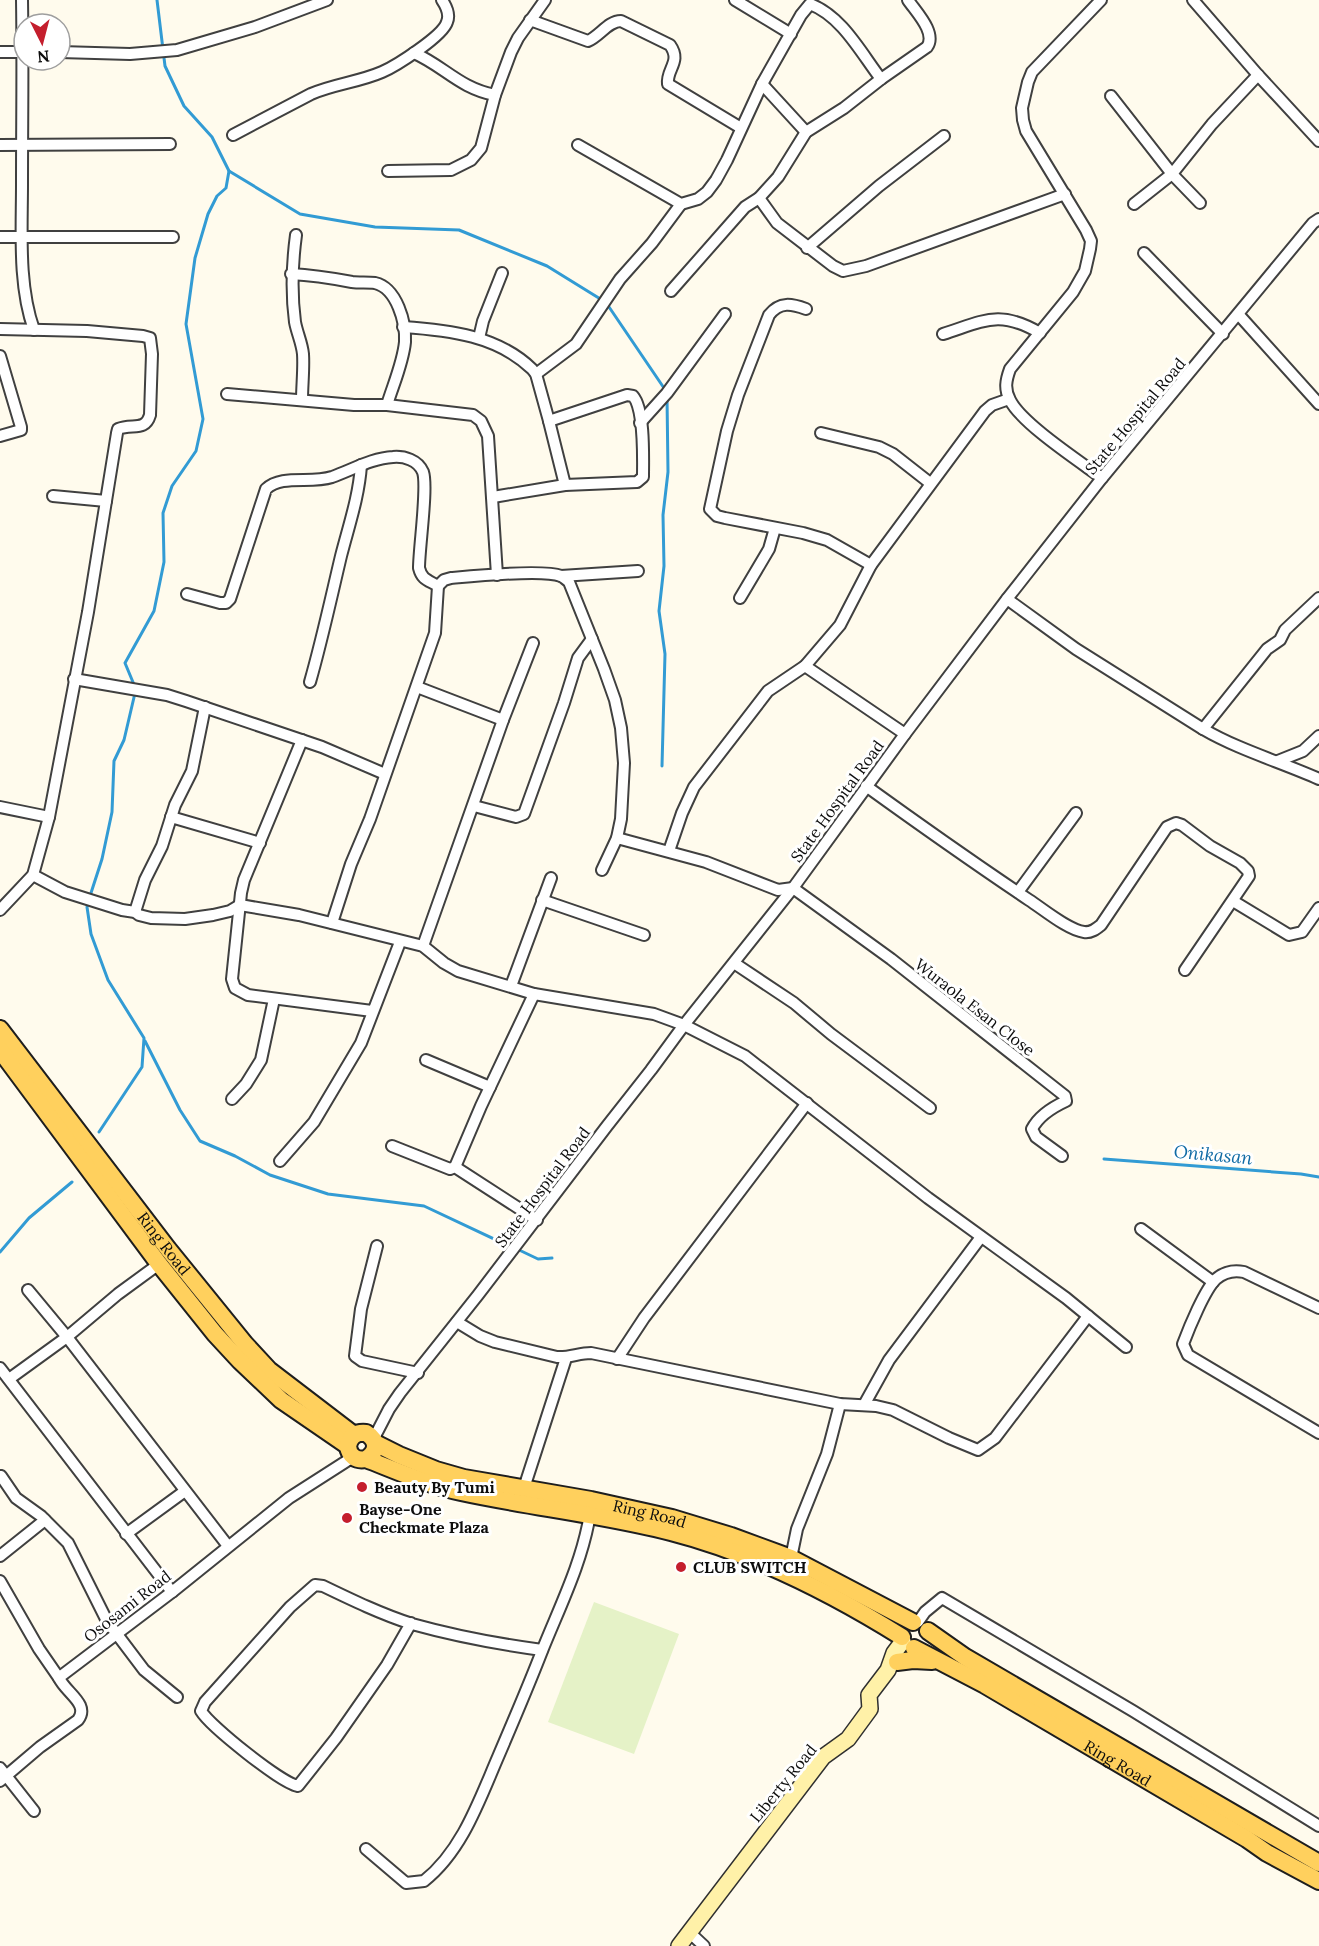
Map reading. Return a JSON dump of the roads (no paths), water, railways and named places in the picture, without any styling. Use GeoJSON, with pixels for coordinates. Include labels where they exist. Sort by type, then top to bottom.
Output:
{"type":"FeatureCollection","features":[{"type":"Feature","properties":{"kind":"main road","name":"Ring Road"},"geometry":{"type":"LineString","coordinates":[[0,1029],[168,1249],[245,1344],[269,1370],[360,1446],[464,1478],[591,1500],[672,1518],[791,1558],[921,1626],[965,1657],[1319,1863]]}},
{"type":"Feature","properties":{"kind":"main road","name":"Ring Road"},"geometry":{"type":"LineString","coordinates":[[0,1050],[159,1264],[215,1334],[259,1381],[281,1400],[360,1446],[434,1485],[460,1492],[590,1514],[671,1532],[727,1548],[839,1600],[907,1643],[1090,1746],[1267,1853],[1319,1881]]}},
{"type":"Feature","properties":{"kind":"main road"},"geometry":{"type":"LineString","coordinates":[[921,1626],[928,1638],[925,1643],[920,1647],[907,1643],[904,1627],[921,1626]]}},
{"type":"Feature","properties":{"kind":"main road"},"geometry":{"type":"LineString","coordinates":[[892,1666],[913,1660],[940,1661]]}},
{"type":"Feature","properties":{"kind":"street"},"geometry":{"type":"LineString","coordinates":[[72,52],[130,54],[177,50],[255,27],[327,0]]}},
{"type":"Feature","properties":{"kind":"street"},"geometry":{"type":"LineString","coordinates":[[233,135],[317,91],[382,72],[414,52],[440,33],[447,22],[448,15],[442,0]]}},
{"type":"Feature","properties":{"kind":"street"},"geometry":{"type":"LineString","coordinates":[[388,171],[451,170],[471,160],[481,148],[495,95],[511,52],[518,38],[545,0]]}},
{"type":"Feature","properties":{"kind":"street"},"geometry":{"type":"LineString","coordinates":[[735,0],[791,34]]}},
{"type":"Feature","properties":{"kind":"street"},"geometry":{"type":"LineString","coordinates":[[671,291],[745,207],[759,198],[778,177],[806,132],[844,108],[927,47],[930,43],[930,34],[908,0]]}},
{"type":"Feature","properties":{"kind":"street"},"geometry":{"type":"LineString","coordinates":[[1101,0],[1032,72],[1022,108],[1029,138],[1065,194],[1090,241],[1089,259],[1085,271],[1072,292],[1011,369],[1006,381],[1009,399],[1019,413],[1102,478]]}},
{"type":"Feature","properties":{"kind":"street"},"geometry":{"type":"LineString","coordinates":[[1193,0],[1319,141]]}},
{"type":"Feature","properties":{"kind":"street"},"geometry":{"type":"LineString","coordinates":[[536,374],[576,344],[620,279],[652,243],[681,204],[698,199],[707,192],[727,160],[762,84],[805,8],[810,4],[819,8],[838,23],[881,79]]}},
{"type":"Feature","properties":{"kind":"street"},"geometry":{"type":"LineString","coordinates":[[530,20],[588,41],[614,21],[621,21],[670,45],[675,56],[674,65],[667,78],[668,84],[741,128]]}},
{"type":"Feature","properties":{"kind":"street"},"geometry":{"type":"LineString","coordinates":[[428,42],[428,59]]}},
{"type":"Feature","properties":{"kind":"street"},"geometry":{"type":"LineString","coordinates":[[414,52],[428,59],[451,77],[477,90],[495,95]]}},
{"type":"Feature","properties":{"kind":"street"},"geometry":{"type":"LineString","coordinates":[[23,72],[22,237],[26,296],[34,330]]}},
{"type":"Feature","properties":{"kind":"street"},"geometry":{"type":"LineString","coordinates":[[1134,204],[1173,174],[1212,124],[1258,75]]}},
{"type":"Feature","properties":{"kind":"street"},"geometry":{"type":"LineString","coordinates":[[762,84],[806,132]]}},
{"type":"Feature","properties":{"kind":"street"},"geometry":{"type":"LineString","coordinates":[[1111,96],[1173,174],[1200,203]]}},
{"type":"Feature","properties":{"kind":"street"},"geometry":{"type":"LineString","coordinates":[[807,248],[870,193],[944,136]]}},
{"type":"Feature","properties":{"kind":"street"},"geometry":{"type":"LineString","coordinates":[[0,145],[170,144]]}},
{"type":"Feature","properties":{"kind":"street"},"geometry":{"type":"LineString","coordinates":[[578,146],[681,204]]}},
{"type":"Feature","properties":{"kind":"street"},"geometry":{"type":"LineString","coordinates":[[759,198],[777,223],[807,248],[833,266],[843,271],[850,271],[1065,194]]}},
{"type":"Feature","properties":{"kind":"street","name":"State Hospital Road"},"geometry":{"type":"LineString","coordinates":[[360,1446],[537,1220],[684,1025],[793,888],[866,786],[1007,599],[1102,478],[1316,221],[1319,210]]}},
{"type":"Feature","properties":{"kind":"street"},"geometry":{"type":"LineString","coordinates":[[296,235],[291,274],[295,321],[303,355],[302,400]]}},
{"type":"Feature","properties":{"kind":"street"},"geometry":{"type":"LineString","coordinates":[[0,237],[174,237]]}},
{"type":"Feature","properties":{"kind":"street"},"geometry":{"type":"LineString","coordinates":[[1144,253],[1223,334]]}},
{"type":"Feature","properties":{"kind":"street"},"geometry":{"type":"LineString","coordinates":[[479,338],[483,321],[502,273]]}},
{"type":"Feature","properties":{"kind":"street"},"geometry":{"type":"LineString","coordinates":[[291,274],[377,283],[391,293],[398,305],[404,327],[405,343],[387,405]]}},
{"type":"Feature","properties":{"kind":"street"},"geometry":{"type":"LineString","coordinates":[[806,309],[787,304],[777,307],[769,315],[738,395],[727,431],[710,509],[717,516],[827,540],[870,566]]}},
{"type":"Feature","properties":{"kind":"street"},"geometry":{"type":"LineString","coordinates":[[640,423],[667,393],[725,314]]}},
{"type":"Feature","properties":{"kind":"street"},"geometry":{"type":"LineString","coordinates":[[1239,315],[1319,404]]}},
{"type":"Feature","properties":{"kind":"street"},"geometry":{"type":"LineString","coordinates":[[943,334],[993,318],[1006,318],[1022,323],[1040,333]]}},
{"type":"Feature","properties":{"kind":"street"},"geometry":{"type":"LineString","coordinates":[[404,327],[479,338],[500,345],[527,364],[536,374],[565,485]]}},
{"type":"Feature","properties":{"kind":"street"},"geometry":{"type":"LineString","coordinates":[[0,329],[87,331],[150,338],[152,354],[150,415],[144,426],[118,429],[88,612],[49,817],[33,875],[0,910]]}},
{"type":"Feature","properties":{"kind":"street"},"geometry":{"type":"LineString","coordinates":[[0,356],[21,427],[21,430],[0,436]]}},
{"type":"Feature","properties":{"kind":"street"},"geometry":{"type":"LineString","coordinates":[[227,394],[354,405],[387,405],[473,415],[481,421],[488,436],[497,575]]}},
{"type":"Feature","properties":{"kind":"street"},"geometry":{"type":"LineString","coordinates":[[493,497],[565,485],[641,480],[643,477],[644,452],[636,400],[633,396],[627,395],[549,421]]}},
{"type":"Feature","properties":{"kind":"street"},"geometry":{"type":"LineString","coordinates":[[669,851],[694,787],[768,692],[805,666],[840,625],[870,566],[930,483],[985,411],[992,405],[1009,399]]}},
{"type":"Feature","properties":{"kind":"street"},"geometry":{"type":"LineString","coordinates":[[820,433],[879,447],[893,454],[930,483]]}},
{"type":"Feature","properties":{"kind":"street"},"geometry":{"type":"LineString","coordinates":[[188,594],[220,603],[230,600],[261,505],[267,489],[273,483],[284,480],[314,482],[324,480],[361,465],[390,457],[411,459],[423,471],[419,568],[424,579],[438,586]]}},
{"type":"Feature","properties":{"kind":"street"},"geometry":{"type":"LineString","coordinates":[[310,682],[359,491],[361,465]]}},
{"type":"Feature","properties":{"kind":"street"},"geometry":{"type":"LineString","coordinates":[[53,496],[106,501]]}},
{"type":"Feature","properties":{"kind":"street"},"geometry":{"type":"LineString","coordinates":[[740,598],[769,549],[776,528]]}},
{"type":"Feature","properties":{"kind":"street"},"geometry":{"type":"LineString","coordinates":[[333,923],[351,864],[370,819],[435,633],[438,586],[444,580],[451,578],[547,573],[561,576],[638,572]]}},
{"type":"Feature","properties":{"kind":"street"},"geometry":{"type":"LineString","coordinates":[[561,576],[569,582],[575,593],[615,700],[621,728],[624,763],[617,838],[602,870]]}},
{"type":"Feature","properties":{"kind":"street"},"geometry":{"type":"LineString","coordinates":[[1203,729],[1268,649],[1280,640],[1285,630],[1319,598]]}},
{"type":"Feature","properties":{"kind":"street"},"geometry":{"type":"LineString","coordinates":[[1007,599],[1076,649],[1223,741],[1319,779]]}},
{"type":"Feature","properties":{"kind":"street"},"geometry":{"type":"LineString","coordinates":[[474,806],[516,817],[524,814],[578,658],[592,639]]}},
{"type":"Feature","properties":{"kind":"street"},"geometry":{"type":"LineString","coordinates":[[423,946],[503,720],[533,643]]}},
{"type":"Feature","properties":{"kind":"street"},"geometry":{"type":"LineString","coordinates":[[805,666],[905,734]]}},
{"type":"Feature","properties":{"kind":"street"},"geometry":{"type":"LineString","coordinates":[[74,679],[166,695],[302,740],[385,774]]}},
{"type":"Feature","properties":{"kind":"street"},"geometry":{"type":"LineString","coordinates":[[417,687],[503,720]]}},
{"type":"Feature","properties":{"kind":"street"},"geometry":{"type":"LineString","coordinates":[[135,912],[145,880],[162,846],[175,805],[192,771],[205,707]]}},
{"type":"Feature","properties":{"kind":"street"},"geometry":{"type":"LineString","coordinates":[[1278,761],[1303,750],[1319,736]]}},
{"type":"Feature","properties":{"kind":"street"},"geometry":{"type":"LineString","coordinates":[[302,740],[244,880],[232,979],[239,991],[248,995],[372,1011]]}},
{"type":"Feature","properties":{"kind":"street"},"geometry":{"type":"LineString","coordinates":[[866,786],[1018,892],[1075,929],[1085,932],[1101,925],[1167,827],[1182,825],[1210,846],[1240,863],[1248,871],[1249,876],[1185,970]]}},
{"type":"Feature","properties":{"kind":"street"},"geometry":{"type":"LineString","coordinates":[[0,807],[49,817]]}},
{"type":"Feature","properties":{"kind":"street"},"geometry":{"type":"LineString","coordinates":[[1018,892],[1076,813]]}},
{"type":"Feature","properties":{"kind":"street"},"geometry":{"type":"LineString","coordinates":[[171,817],[260,843]]}},
{"type":"Feature","properties":{"kind":"street"},"geometry":{"type":"LineString","coordinates":[[617,838],[706,862],[778,890],[793,888]]}},
{"type":"Feature","properties":{"kind":"street"},"geometry":{"type":"LineString","coordinates":[[33,875],[80,898],[151,918],[185,919],[230,911],[240,905],[299,915],[423,946],[458,971],[534,994],[643,1012],[684,1025],[745,1056],[981,1237],[1042,1280],[1125,1347]]}},
{"type":"Feature","properties":{"kind":"street"},"geometry":{"type":"LineString","coordinates":[[511,986],[551,878]]}},
{"type":"Feature","properties":{"kind":"street","name":"Wuraola Esan Close"},"geometry":{"type":"LineString","coordinates":[[793,888],[891,959],[1065,1096],[1066,1101],[1056,1105],[1036,1120],[1032,1129],[1036,1137],[1062,1156]]}},
{"type":"Feature","properties":{"kind":"street"},"geometry":{"type":"LineString","coordinates":[[542,900],[644,935]]}},
{"type":"Feature","properties":{"kind":"street"},"geometry":{"type":"LineString","coordinates":[[1233,901],[1289,935],[1302,932],[1319,908]]}},
{"type":"Feature","properties":{"kind":"street"},"geometry":{"type":"LineString","coordinates":[[280,1161],[314,1122],[361,1043],[400,942]]}},
{"type":"Feature","properties":{"kind":"street"},"geometry":{"type":"LineString","coordinates":[[734,963],[794,1003],[831,1034],[930,1108]]}},
{"type":"Feature","properties":{"kind":"street"},"geometry":{"type":"LineString","coordinates":[[392,1146],[450,1169],[455,1167],[534,994]]}},
{"type":"Feature","properties":{"kind":"street"},"geometry":{"type":"LineString","coordinates":[[232,1099],[246,1084],[261,1060],[274,999]]}},
{"type":"Feature","properties":{"kind":"street"},"geometry":{"type":"LineString","coordinates":[[426,1060],[490,1087]]}},
{"type":"Feature","properties":{"kind":"street"},"geometry":{"type":"LineString","coordinates":[[617,1359],[644,1318],[807,1103]]}},
{"type":"Feature","properties":{"kind":"street"},"geometry":{"type":"LineString","coordinates":[[455,1167],[537,1220]]}},
{"type":"Feature","properties":{"kind":"street"},"geometry":{"type":"LineString","coordinates":[[1141,1229],[1213,1282]]}},
{"type":"Feature","properties":{"kind":"street"},"geometry":{"type":"LineString","coordinates":[[864,1405],[889,1360],[981,1237]]}},
{"type":"Feature","properties":{"kind":"street"},"geometry":{"type":"LineString","coordinates":[[377,1246],[361,1309],[355,1356],[362,1361],[418,1373]]}},
{"type":"Feature","properties":{"kind":"street"},"geometry":{"type":"LineString","coordinates":[[9,1379],[67,1337],[118,1294],[159,1264]]}},
{"type":"Feature","properties":{"kind":"street"},"geometry":{"type":"LineString","coordinates":[[1319,1308],[1244,1272],[1235,1271],[1224,1274],[1213,1282],[1188,1329],[1183,1344],[1188,1355],[1319,1433]]}},
{"type":"Feature","properties":{"kind":"street"},"geometry":{"type":"LineString","coordinates":[[28,1290],[228,1546]]}},
{"type":"Feature","properties":{"kind":"street"},"geometry":{"type":"LineString","coordinates":[[457,1322],[495,1342],[566,1358],[580,1353],[591,1353],[840,1404],[876,1406],[893,1410],[978,1450],[995,1438],[1088,1316]]}},
{"type":"Feature","properties":{"kind":"street"},"geometry":{"type":"LineString","coordinates":[[524,1488],[566,1358]]}},
{"type":"Feature","properties":{"kind":"street"},"geometry":{"type":"LineString","coordinates":[[0,1368],[172,1592]]}},
{"type":"Feature","properties":{"kind":"street"},"geometry":{"type":"LineString","coordinates":[[791,1558],[797,1529],[827,1454],[840,1404]]}},
{"type":"Feature","properties":{"kind":"street","name":"Ososami Road"},"geometry":{"type":"LineString","coordinates":[[59,1678],[172,1592],[289,1498],[334,1468],[360,1446]]}},
{"type":"Feature","properties":{"kind":"street"},"geometry":{"type":"LineString","coordinates":[[1,1476],[16,1498],[45,1520],[68,1544],[98,1606],[116,1634],[144,1670],[177,1697]]}},
{"type":"Feature","properties":{"kind":"street"},"geometry":{"type":"LineString","coordinates":[[126,1534],[184,1491]]}},
{"type":"Feature","properties":{"kind":"street"},"geometry":{"type":"LineString","coordinates":[[366,1848],[406,1883],[424,1881],[442,1863],[463,1834],[524,1699],[542,1650],[563,1605],[578,1561],[590,1514]]}},
{"type":"Feature","properties":{"kind":"street"},"geometry":{"type":"LineString","coordinates":[[0,1556],[45,1520]]}},
{"type":"Feature","properties":{"kind":"street"},"geometry":{"type":"LineString","coordinates":[[0,1581],[39,1649],[81,1706],[82,1715],[78,1720],[2,1775],[34,1811]]}},
{"type":"Feature","properties":{"kind":"street"},"geometry":{"type":"LineString","coordinates":[[411,1623],[387,1665],[336,1738],[298,1786],[288,1782],[239,1747],[209,1722],[201,1711],[205,1702],[290,1607],[315,1585],[411,1623],[475,1640],[542,1650]]}},
{"type":"Feature","properties":{"kind":"street"},"geometry":{"type":"LineString","coordinates":[[921,1626],[933,1614],[935,1605],[942,1598],[1143,1717],[1319,1826]]}},
{"type":"Feature","properties":{"kind":"street","name":"Liberty Road"},"geometry":{"type":"LineString","coordinates":[[679,1946],[823,1757],[848,1739],[870,1709],[869,1695],[907,1643]]}},
{"type":"Feature","properties":{"kind":"street"},"geometry":{"type":"LineString","coordinates":[[689,1932],[704,1946]]}},
{"type":"Feature","properties":{"kind":"waterway"},"geometry":{"type":"LineString","coordinates":[[135,687],[125,663],[154,611],[164,562],[163,513],[172,486],[196,451],[203,419],[186,324],[195,258],[208,214],[217,196],[226,188],[229,171],[212,137],[184,106],[165,66],[157,0]]}},
{"type":"Feature","properties":{"kind":"waterway"},"geometry":{"type":"LineString","coordinates":[[229,171],[300,214],[375,227],[459,230],[547,266],[602,300]]}},
{"type":"Feature","properties":{"kind":"waterway"},"geometry":{"type":"LineString","coordinates":[[607,304],[666,391]]}},
{"type":"Feature","properties":{"kind":"waterway"},"geometry":{"type":"LineString","coordinates":[[662,766],[665,654],[659,611],[664,566],[663,515],[668,472],[667,397]]}},
{"type":"Feature","properties":{"kind":"waterway"},"geometry":{"type":"LineString","coordinates":[[90,896],[102,859],[112,812],[114,761],[124,740],[135,693]]}},
{"type":"Feature","properties":{"kind":"waterway"},"geometry":{"type":"LineString","coordinates":[[88,903],[91,934],[108,980],[144,1038],[142,1067],[99,1132]]}},
{"type":"Feature","properties":{"kind":"waterway"},"geometry":{"type":"LineString","coordinates":[[145,1041],[180,1110],[200,1141],[270,1175],[328,1194],[424,1206],[511,1247]]}},
{"type":"Feature","properties":{"kind":"waterway","name":"Onikasan"},"geometry":{"type":"LineString","coordinates":[[1104,1159],[1319,1177]]}},
{"type":"Feature","properties":{"kind":"waterway"},"geometry":{"type":"LineString","coordinates":[[0,1252],[29,1218],[72,1182]]}},
{"type":"Feature","properties":{"kind":"waterway"},"geometry":{"type":"LineString","coordinates":[[517,1249],[538,1259],[552,1258]]}},
{"type":"Feature","properties":{"kind":"place","name":"Beauty By Tumi"},"geometry":{"type":"Point","coordinates":[362,1487]}},
{"type":"Feature","properties":{"kind":"place","name":"Bayse-One Checkmate Plaza"},"geometry":{"type":"Point","coordinates":[347,1518]}},
{"type":"Feature","properties":{"kind":"place","name":"CLUB SWITCH"},"geometry":{"type":"Point","coordinates":[681,1567]}}]}
